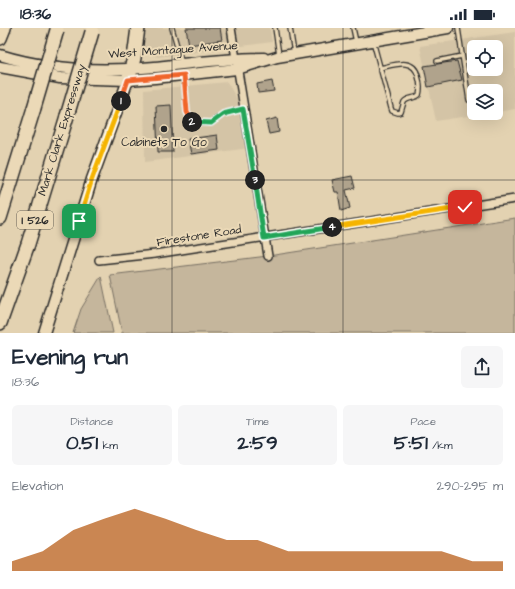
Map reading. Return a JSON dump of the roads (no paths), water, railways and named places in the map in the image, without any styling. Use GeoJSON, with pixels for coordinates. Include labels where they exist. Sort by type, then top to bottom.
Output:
{"type":"FeatureCollection","features":[{"type":"Feature","properties":{"kind":"highway"},"geometry":{"type":"LineString","coordinates":[[0,38],[4,28]]}},
{"type":"Feature","properties":{"kind":"highway"},"geometry":{"type":"LineString","coordinates":[[130,74],[138,28]]}},
{"type":"Feature","properties":{"kind":"highway","name":"I 526"},"geometry":{"type":"LineString","coordinates":[[0,218],[58,29]]}},
{"type":"Feature","properties":{"kind":"highway","name":"Mark Clark Expressway"},"geometry":{"type":"LineString","coordinates":[[0,323],[28,244],[93,30]]}},
{"type":"Feature","properties":{"kind":"main road","name":"West Montague Avenue"},"geometry":{"type":"LineString","coordinates":[[0,67],[60,78],[130,74],[184,75],[237,69],[278,57],[448,28]]}},
{"type":"Feature","properties":{"kind":"main road","name":"West Montague Avenue"},"geometry":{"type":"LineString","coordinates":[[0,55],[14,59],[61,67],[130,74],[182,64],[236,58],[278,57]]}},
{"type":"Feature","properties":{"kind":"main road"},"geometry":{"type":"LineString","coordinates":[[44,333],[92,179],[130,74]]}},
{"type":"Feature","properties":{"kind":"street"},"geometry":{"type":"LineString","coordinates":[[231,28],[268,256]]}},
{"type":"Feature","properties":{"kind":"street","name":"Firestone Road"},"geometry":{"type":"LineString","coordinates":[[99,260],[155,254],[515,199]]}},
{"type":"Feature","properties":{"kind":"lane"},"geometry":{"type":"LineString","coordinates":[[172,28],[184,75],[187,112],[193,123],[211,123],[223,114],[243,109]]}},
{"type":"Feature","properties":{"kind":"lane"},"geometry":{"type":"LineString","coordinates":[[275,28],[278,57]]}},
{"type":"Feature","properties":{"kind":"lane"},"geometry":{"type":"LineString","coordinates":[[290,28],[295,54]]}},
{"type":"Feature","properties":{"kind":"lane"},"geometry":{"type":"LineString","coordinates":[[353,28],[356,43]]}},
{"type":"Feature","properties":{"kind":"lane"},"geometry":{"type":"LineString","coordinates":[[458,28],[467,87]]}},
{"type":"Feature","properties":{"kind":"lane"},"geometry":{"type":"LineString","coordinates":[[372,40],[392,111],[398,113],[401,112],[404,102],[407,99],[416,98],[419,95],[420,81],[417,71],[413,66],[407,63],[380,68]]}},
{"type":"Feature","properties":{"kind":"lane"},"geometry":{"type":"LineString","coordinates":[[437,61],[462,56]]}},
{"type":"Feature","properties":{"kind":"place","name":"Cabinets To Go"},"geometry":{"type":"Point","coordinates":[164,129]}}]}
